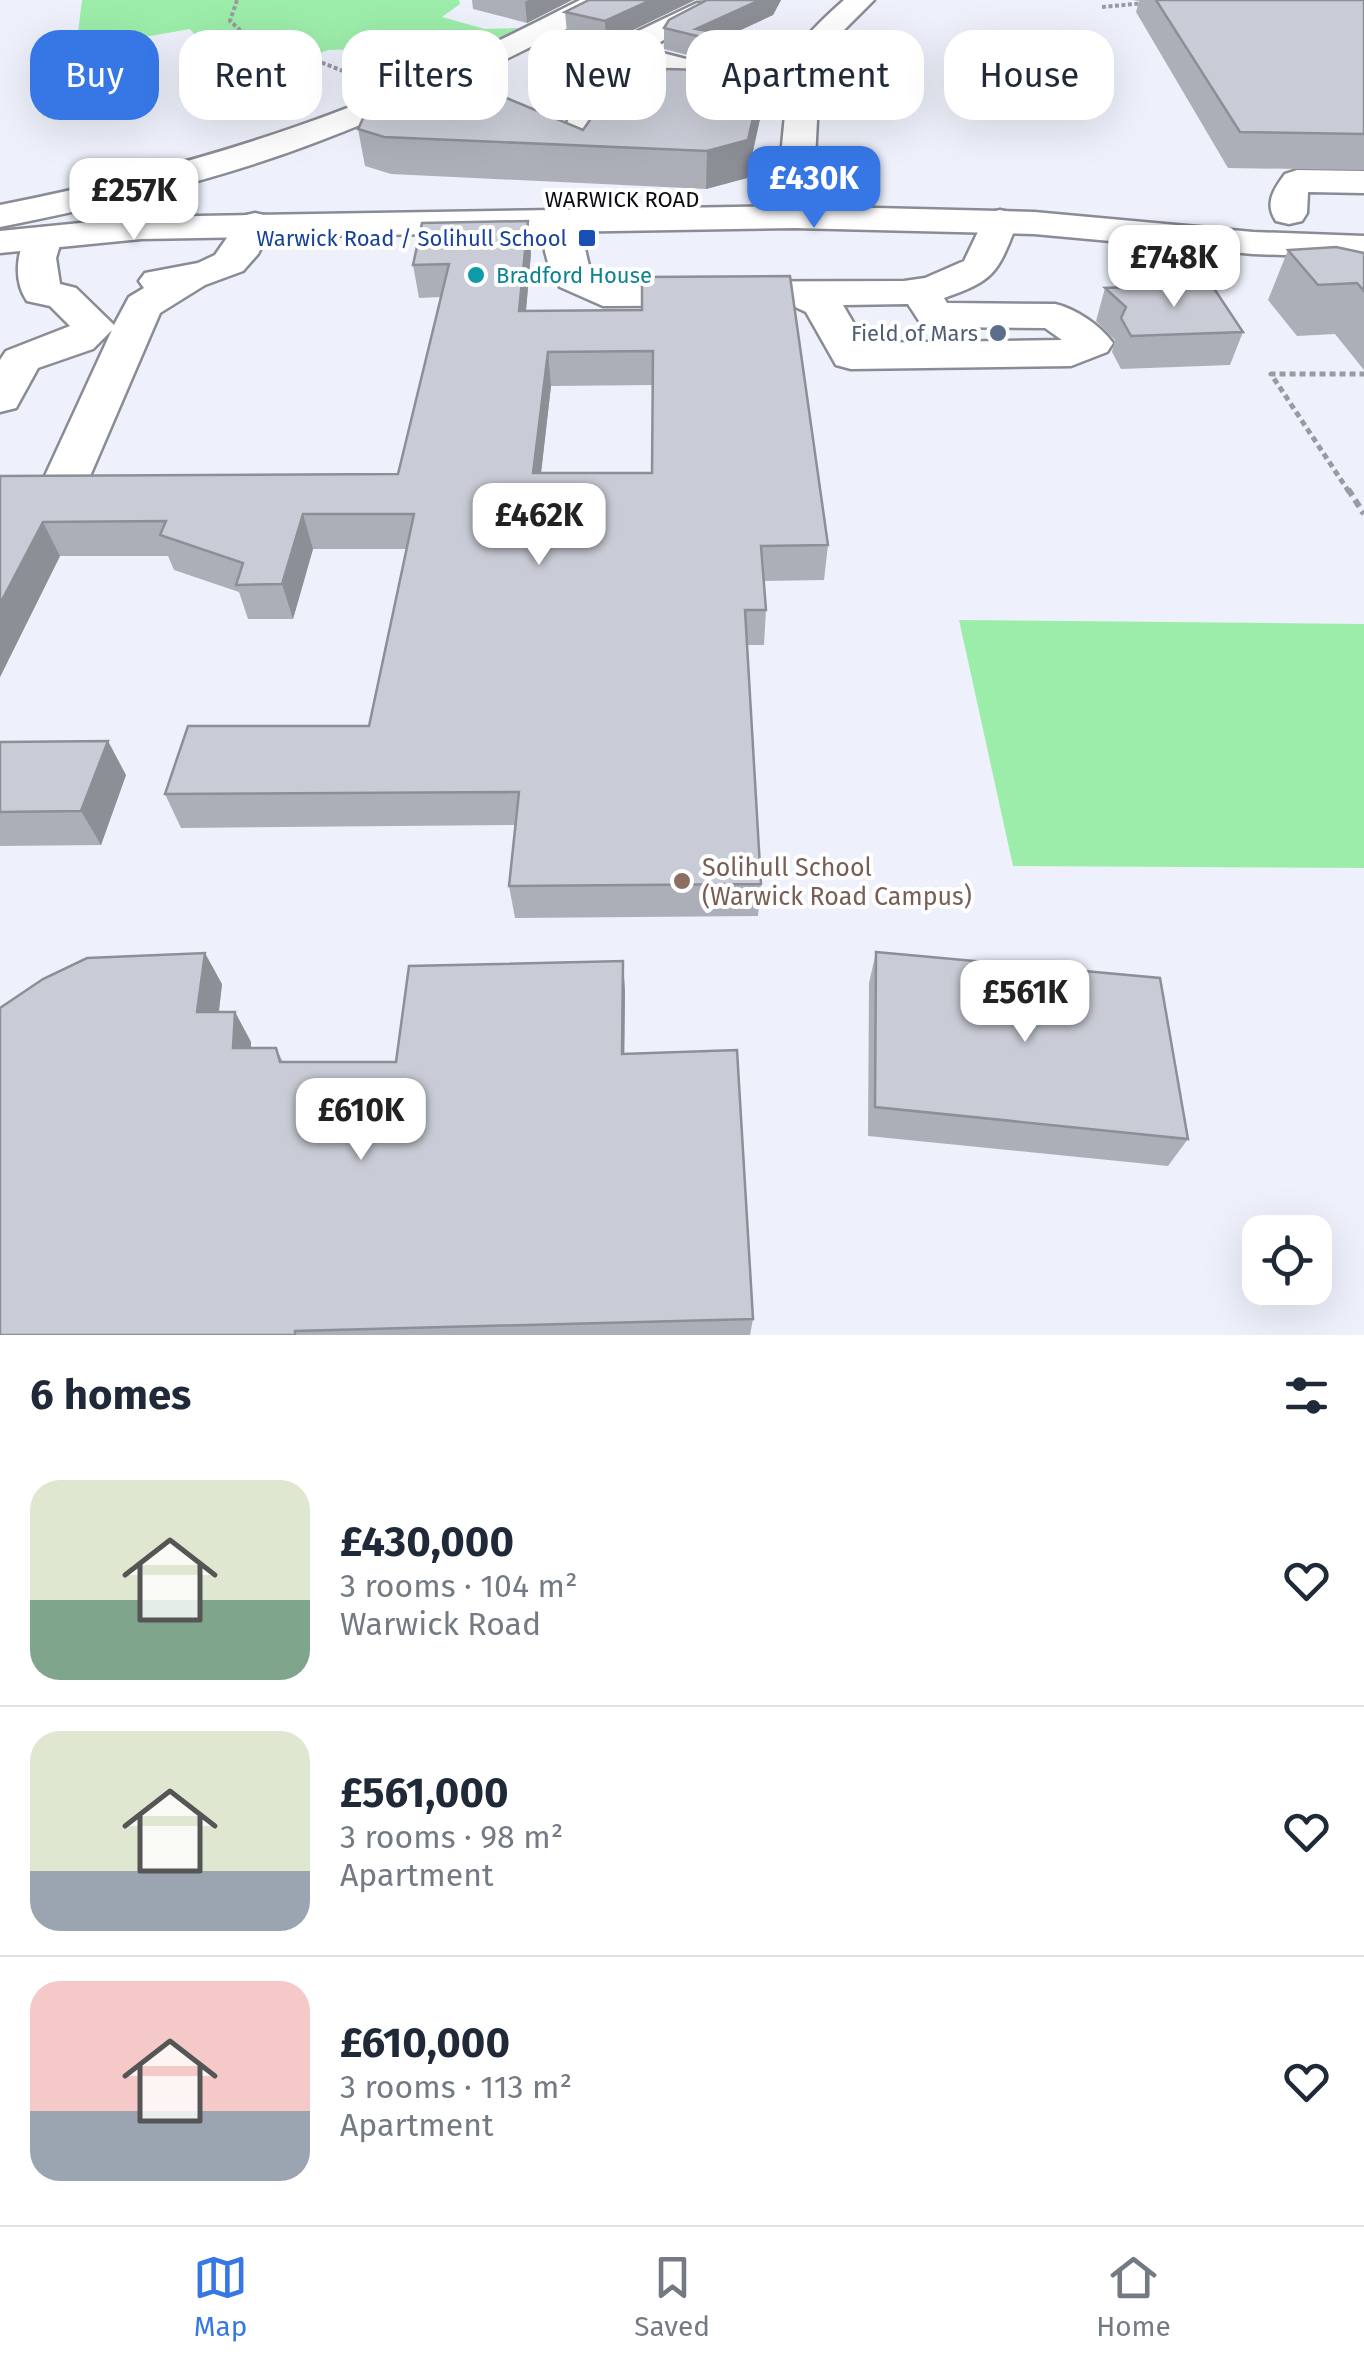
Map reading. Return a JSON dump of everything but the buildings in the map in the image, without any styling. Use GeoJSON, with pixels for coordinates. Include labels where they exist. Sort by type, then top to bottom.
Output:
{"type":"FeatureCollection","features":[{"type":"Feature","properties":{"kind":"main road"},"geometry":{"type":"LineString","coordinates":[[508,48],[601,0]]}},
{"type":"Feature","properties":{"kind":"main road"},"geometry":{"type":"LineString","coordinates":[[832,30],[860,0]]}},
{"type":"Feature","properties":{"kind":"main road"},"geometry":{"type":"LineString","coordinates":[[686,68],[620,51],[698,10]]}},
{"type":"Feature","properties":{"kind":"main road"},"geometry":{"type":"LineString","coordinates":[[579,132],[598,92],[624,88],[686,90]]}},
{"type":"Feature","properties":{"kind":"main road"},"geometry":{"type":"LineString","coordinates":[[0,216],[113,193],[308,134],[342,119]]}},
{"type":"Feature","properties":{"kind":"main road"},"geometry":{"type":"LineString","coordinates":[[795,208],[800,120]]}},
{"type":"Feature","properties":{"kind":"main road"},"geometry":{"type":"LineString","coordinates":[[43,238],[37,258],[40,293],[93,291],[211,273],[239,259],[282,159],[308,134]]}},
{"type":"Feature","properties":{"kind":"main road"},"geometry":{"type":"LineString","coordinates":[[1283,206],[1297,182],[1364,182]]}},
{"type":"Feature","properties":{"kind":"main road","name":"WARWICK ROAD"},"geometry":{"type":"LineString","coordinates":[[0,226],[180,205],[265,200],[795,208],[1283,206],[1364,212]]}},
{"type":"Feature","properties":{"kind":"main road","name":"WARWICK ROAD"},"geometry":{"type":"LineString","coordinates":[[0,243],[141,228],[265,200],[562,222],[795,208],[1000,221],[1283,206],[1364,247]]}},
{"type":"Feature","properties":{"kind":"main road"},"geometry":{"type":"LineString","coordinates":[[1283,206],[1364,227]]}},
{"type":"Feature","properties":{"kind":"main road"},"geometry":{"type":"LineString","coordinates":[[1283,206],[1314,282]]}},
{"type":"Feature","properties":{"kind":"main road"},"geometry":{"type":"LineString","coordinates":[[562,222],[562,243],[574,279],[604,294],[798,294],[934,289],[980,268],[1000,221]]}},
{"type":"Feature","properties":{"kind":"main road"},"geometry":{"type":"LineString","coordinates":[[0,495],[61,493],[143,306],[193,276]]}},
{"type":"Feature","properties":{"kind":"main road"},"geometry":{"type":"LineString","coordinates":[[9,374],[78,340],[94,326],[93,291]]}},
{"type":"Feature","properties":{"kind":"main road"},"geometry":{"type":"LineString","coordinates":[[798,294],[822,304],[851,356],[1072,353],[1092,343],[1054,316],[935,315],[919,291]]}},
{"type":"Feature","properties":{"kind":"path"},"geometry":{"type":"LineString","coordinates":[[236,0],[230,21],[240,30],[342,72]]}},
{"type":"Feature","properties":{"kind":"path"},"geometry":{"type":"LineString","coordinates":[[1102,8],[1147,3]]}},
{"type":"Feature","properties":{"kind":"path"},"geometry":{"type":"LineString","coordinates":[[1364,374],[1272,374],[1364,514]]}},
{"type":"Feature","properties":{"kind":"green space"},"geometry":{"type":"Polygon","coordinates":[[[82,0],[459,0],[460,4],[442,17],[485,29],[519,28],[508,33],[508,30],[342,30],[342,50],[322,53],[322,30],[190,29],[159,34],[159,30],[78,30],[82,0]]]}},
{"type":"Feature","properties":{"kind":"green space"},"geometry":{"type":"Polygon","coordinates":[[[959,620],[1364,624],[1364,868],[1013,866],[959,620]]]}},
{"type":"Feature","properties":{"kind":"place","name":"Warwick Road / Solihull School"},"geometry":{"type":"Point","coordinates":[587,238]}},
{"type":"Feature","properties":{"kind":"place","name":"Bradford House"},"geometry":{"type":"Point","coordinates":[476,275]}},
{"type":"Feature","properties":{"kind":"place","name":"Field of Mars"},"geometry":{"type":"Point","coordinates":[998,333]}},
{"type":"Feature","properties":{"kind":"place","name":"Solihull School (Warwick Road Campus)"},"geometry":{"type":"Point","coordinates":[682,881]}}]}
